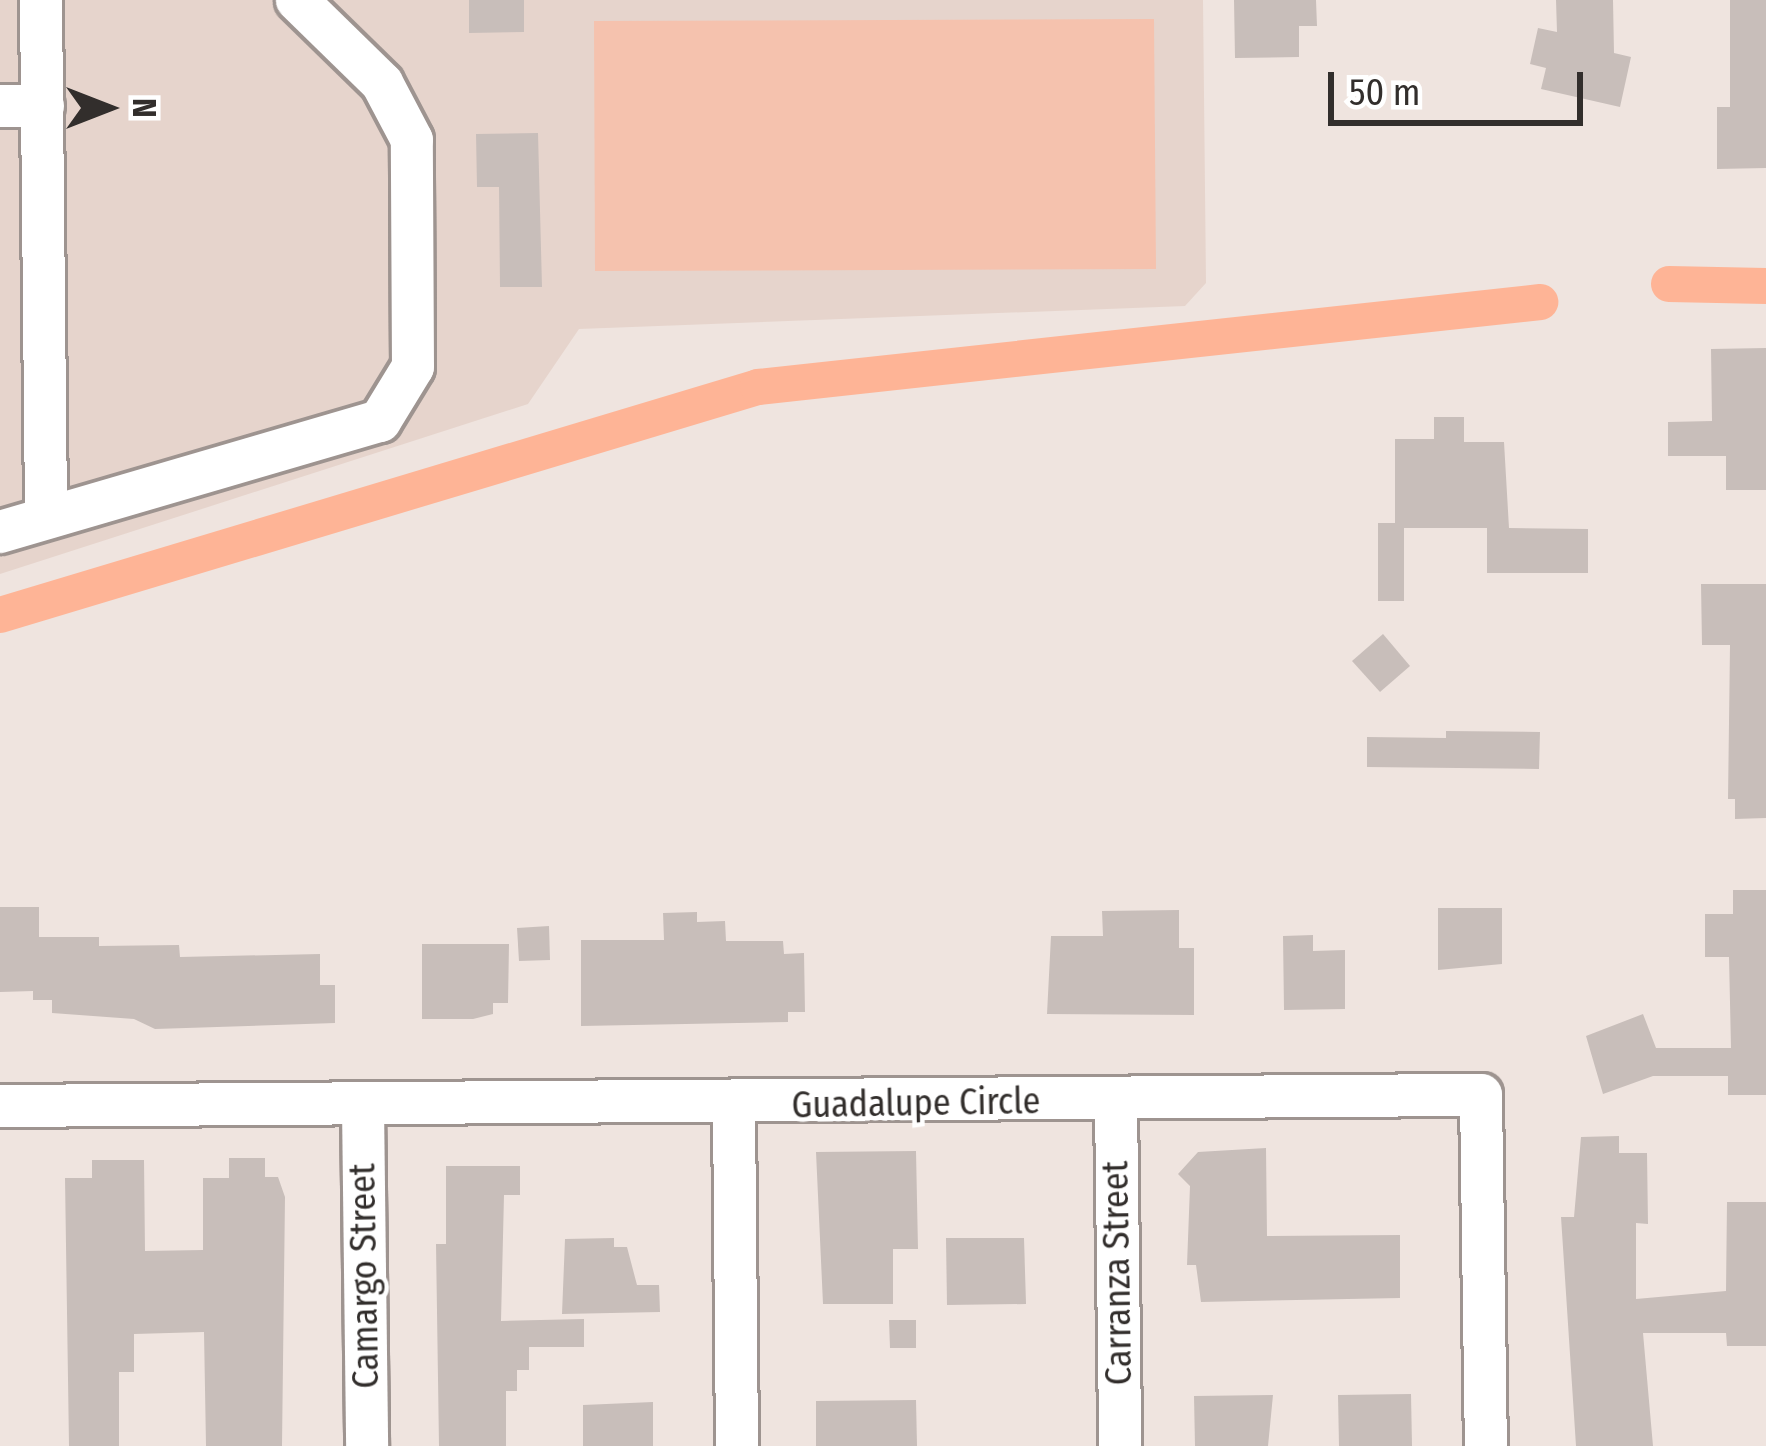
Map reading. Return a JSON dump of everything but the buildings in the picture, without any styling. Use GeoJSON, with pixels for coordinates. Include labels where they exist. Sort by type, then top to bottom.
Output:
{"type":"FeatureCollection","features":[{"type":"Feature","properties":{"kind":"street"},"geometry":{"type":"LineString","coordinates":[[41,0],[46,515]]}},
{"type":"Feature","properties":{"kind":"street"},"geometry":{"type":"LineString","coordinates":[[0,532],[380,422],[413,367],[412,140],[382,83],[297,0]]}},
{"type":"Feature","properties":{"kind":"street"},"geometry":{"type":"LineString","coordinates":[[0,106],[43,106]]}},
{"type":"Feature","properties":{"kind":"street","name":"Guadalupe Circle"},"geometry":{"type":"LineString","coordinates":[[0,1106],[734,1106],[1481,1095],[1486,1446]]}},
{"type":"Feature","properties":{"kind":"street","name":"Carranza Street"},"geometry":{"type":"LineString","coordinates":[[1116,1101],[1120,1446]]}},
{"type":"Feature","properties":{"kind":"street","name":"Camargo Street"},"geometry":{"type":"LineString","coordinates":[[363,1106],[367,1446]]}},
{"type":"Feature","properties":{"kind":"street"},"geometry":{"type":"LineString","coordinates":[[734,1106],[736,1446]]}},
{"type":"Feature","properties":{"kind":"shaded area"},"geometry":{"type":"Polygon","coordinates":[[[0,0],[1203,0],[1206,283],[1185,306],[579,329],[528,404],[0,574],[0,0]]]}},
{"type":"Feature","properties":{"kind":"shaded area"},"geometry":{"type":"Polygon","coordinates":[[[1154,19],[1156,269],[595,271],[594,21],[1154,19]]]}},
{"type":"Feature","properties":{"kind":"waterway"},"geometry":{"type":"LineString","coordinates":[[1669,284],[1766,286]]}},
{"type":"Feature","properties":{"kind":"waterway"},"geometry":{"type":"LineString","coordinates":[[0,615],[758,387],[1540,302]]}}]}
